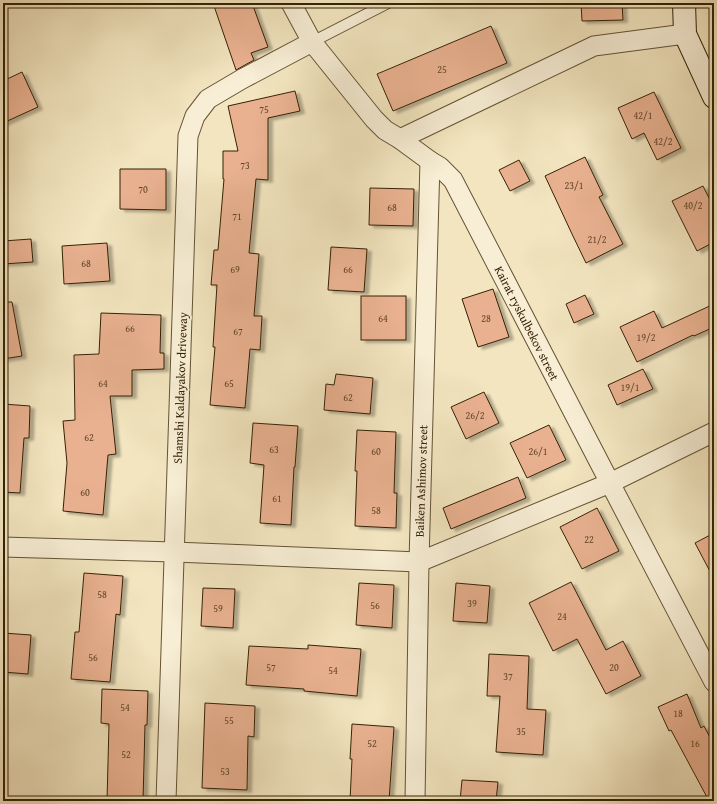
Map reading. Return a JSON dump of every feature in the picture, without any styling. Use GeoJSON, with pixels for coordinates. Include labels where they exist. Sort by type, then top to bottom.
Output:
{"type":"FeatureCollection","features":[{"type":"Feature","properties":{"kind":"street","name":"Kairat ryskulbekov street"},"geometry":{"type":"LineString","coordinates":[[291,3],[312,42],[374,119],[385,130],[440,167],[453,180],[714,682]]}},
{"type":"Feature","properties":{"kind":"street"},"geometry":{"type":"LineString","coordinates":[[684,3],[685,34],[714,97]]}},
{"type":"Feature","properties":{"kind":"street"},"geometry":{"type":"LineString","coordinates":[[400,139],[594,46],[685,34]]}},
{"type":"Feature","properties":{"kind":"street","name":"Shamshi Kaldayakov driveway"},"geometry":{"type":"LineString","coordinates":[[166,801],[188,136],[195,116],[208,99],[312,42]]}},
{"type":"Feature","properties":{"kind":"street","name":"Baiken Ashimov street"},"geometry":{"type":"LineString","coordinates":[[415,801],[419,562],[430,161]]}},
{"type":"Feature","properties":{"kind":"street"},"geometry":{"type":"LineString","coordinates":[[3,547],[419,562],[610,483],[714,432]]}},
{"type":"Feature","properties":{"kind":"lane"},"geometry":{"type":"LineString","coordinates":[[312,42],[388,3]]}},
{"type":"Feature","properties":{"kind":"building"},"geometry":{"type":"Polygon","coordinates":[[[213,3],[252,3],[268,47],[251,53],[254,60],[236,70],[213,3]]]}},
{"type":"Feature","properties":{"kind":"building"},"geometry":{"type":"Polygon","coordinates":[[[581,3],[622,3],[623,20],[582,21],[581,3]]]}},
{"type":"Feature","properties":{"kind":"building"},"geometry":{"type":"Polygon","coordinates":[[[491,26],[507,63],[393,111],[377,74],[491,26]]]}},
{"type":"Feature","properties":{"kind":"building"},"geometry":{"type":"Polygon","coordinates":[[[22,72],[38,107],[3,123],[3,81],[22,72]]]}},
{"type":"Feature","properties":{"kind":"building"},"geometry":{"type":"Polygon","coordinates":[[[295,91],[300,111],[268,118],[268,180],[256,179],[249,253],[259,254],[254,316],[262,316],[260,350],[250,349],[245,408],[210,405],[215,347],[213,347],[217,285],[211,285],[214,250],[218,250],[224,179],[223,151],[238,151],[228,106],[295,91]]]}},
{"type":"Feature","properties":{"kind":"building"},"geometry":{"type":"Polygon","coordinates":[[[654,92],[681,148],[657,160],[644,133],[632,139],[618,108],[654,92]]]}},
{"type":"Feature","properties":{"kind":"building"},"geometry":{"type":"Polygon","coordinates":[[[585,157],[603,195],[599,197],[623,244],[586,263],[545,176],[585,157]]]}},
{"type":"Feature","properties":{"kind":"building"},"geometry":{"type":"Polygon","coordinates":[[[519,160],[530,181],[510,191],[499,170],[519,160]]]}},
{"type":"Feature","properties":{"kind":"building"},"geometry":{"type":"Polygon","coordinates":[[[120,169],[166,169],[166,210],[120,209],[120,169]]]}},
{"type":"Feature","properties":{"kind":"building"},"geometry":{"type":"Polygon","coordinates":[[[703,186],[714,208],[714,242],[697,251],[672,201],[703,186]]]}},
{"type":"Feature","properties":{"kind":"building"},"geometry":{"type":"Polygon","coordinates":[[[370,188],[414,189],[413,226],[369,225],[370,188]]]}},
{"type":"Feature","properties":{"kind":"building"},"geometry":{"type":"Polygon","coordinates":[[[31,239],[33,262],[3,264],[3,241],[31,239]]]}},
{"type":"Feature","properties":{"kind":"building"},"geometry":{"type":"Polygon","coordinates":[[[107,243],[110,281],[64,284],[62,246],[107,243]]]}},
{"type":"Feature","properties":{"kind":"building"},"geometry":{"type":"Polygon","coordinates":[[[331,247],[367,249],[364,292],[328,290],[331,247]]]}},
{"type":"Feature","properties":{"kind":"building"},"geometry":{"type":"Polygon","coordinates":[[[493,289],[509,337],[478,347],[462,299],[493,289]]]}},
{"type":"Feature","properties":{"kind":"building"},"geometry":{"type":"Polygon","coordinates":[[[585,295],[594,314],[574,323],[566,304],[585,295]]]}},
{"type":"Feature","properties":{"kind":"building"},"geometry":{"type":"Polygon","coordinates":[[[361,296],[406,296],[406,340],[361,340],[361,296]]]}},
{"type":"Feature","properties":{"kind":"building"},"geometry":{"type":"Polygon","coordinates":[[[3,302],[12,302],[22,356],[3,359],[3,302]]]}},
{"type":"Feature","properties":{"kind":"building"},"geometry":{"type":"Polygon","coordinates":[[[714,304],[714,327],[694,336],[693,335],[637,362],[620,327],[654,311],[662,328],[714,304]]]}},
{"type":"Feature","properties":{"kind":"building"},"geometry":{"type":"Polygon","coordinates":[[[101,313],[161,315],[160,353],[164,353],[164,369],[132,370],[132,396],[110,396],[116,454],[108,455],[103,515],[63,511],[67,463],[63,421],[75,420],[74,355],[99,354],[101,313]]]}},
{"type":"Feature","properties":{"kind":"building"},"geometry":{"type":"Polygon","coordinates":[[[643,369],[653,389],[617,405],[608,385],[643,369]]]}},
{"type":"Feature","properties":{"kind":"building"},"geometry":{"type":"Polygon","coordinates":[[[336,374],[373,378],[370,414],[324,410],[326,384],[334,385],[336,374]]]}},
{"type":"Feature","properties":{"kind":"building"},"geometry":{"type":"Polygon","coordinates":[[[484,392],[499,423],[466,439],[451,407],[484,392]]]}},
{"type":"Feature","properties":{"kind":"building"},"geometry":{"type":"Polygon","coordinates":[[[3,404],[30,406],[29,438],[24,438],[20,493],[3,492],[3,404]]]}},
{"type":"Feature","properties":{"kind":"building"},"geometry":{"type":"Polygon","coordinates":[[[253,423],[298,426],[291,525],[260,523],[264,465],[250,463],[253,423]]]}},
{"type":"Feature","properties":{"kind":"building"},"geometry":{"type":"Polygon","coordinates":[[[549,425],[566,460],[527,478],[510,443],[549,425]]]}},
{"type":"Feature","properties":{"kind":"building"},"geometry":{"type":"Polygon","coordinates":[[[357,430],[396,432],[394,493],[397,493],[396,528],[355,526],[357,430]]]}},
{"type":"Feature","properties":{"kind":"building"},"geometry":{"type":"Polygon","coordinates":[[[518,477],[526,498],[451,529],[443,508],[518,477]]]}},
{"type":"Feature","properties":{"kind":"building"},"geometry":{"type":"Polygon","coordinates":[[[597,508],[619,551],[582,569],[560,527],[597,508]]]}},
{"type":"Feature","properties":{"kind":"building"},"geometry":{"type":"Polygon","coordinates":[[[714,533],[714,579],[695,543],[714,533]]]}},
{"type":"Feature","properties":{"kind":"building"},"geometry":{"type":"Polygon","coordinates":[[[84,573],[123,576],[120,615],[116,614],[110,682],[71,679],[75,632],[79,632],[84,573]]]}},
{"type":"Feature","properties":{"kind":"building"},"geometry":{"type":"Polygon","coordinates":[[[571,582],[606,650],[623,641],[641,676],[606,694],[577,639],[553,651],[529,603],[571,582]]]}},
{"type":"Feature","properties":{"kind":"building"},"geometry":{"type":"Polygon","coordinates":[[[359,583],[394,585],[392,628],[356,625],[359,583]]]}},
{"type":"Feature","properties":{"kind":"building"},"geometry":{"type":"Polygon","coordinates":[[[456,583],[490,586],[487,623],[453,621],[456,583]]]}},
{"type":"Feature","properties":{"kind":"building"},"geometry":{"type":"Polygon","coordinates":[[[203,588],[235,589],[233,628],[201,626],[203,588]]]}},
{"type":"Feature","properties":{"kind":"building"},"geometry":{"type":"Polygon","coordinates":[[[3,633],[31,635],[28,674],[3,672],[3,633]]]}},
{"type":"Feature","properties":{"kind":"building"},"geometry":{"type":"Polygon","coordinates":[[[308,645],[361,649],[357,696],[304,691],[304,689],[246,685],[249,646],[308,649],[308,645]]]}},
{"type":"Feature","properties":{"kind":"building"},"geometry":{"type":"Polygon","coordinates":[[[489,654],[529,656],[527,709],[546,710],[543,755],[496,752],[500,696],[487,696],[489,654]]]}},
{"type":"Feature","properties":{"kind":"building"},"geometry":{"type":"Polygon","coordinates":[[[102,689],[148,691],[147,725],[145,725],[143,801],[107,801],[109,724],[101,723],[102,689]]]}},
{"type":"Feature","properties":{"kind":"building"},"geometry":{"type":"Polygon","coordinates":[[[687,694],[701,728],[704,726],[714,745],[714,801],[709,801],[671,730],[669,731],[658,707],[687,694]]]}},
{"type":"Feature","properties":{"kind":"building"},"geometry":{"type":"Polygon","coordinates":[[[205,703],[255,706],[254,737],[248,736],[247,790],[202,788],[205,703]]]}},
{"type":"Feature","properties":{"kind":"building"},"geometry":{"type":"Polygon","coordinates":[[[352,724],[394,727],[389,801],[350,801],[352,724]]]}},
{"type":"Feature","properties":{"kind":"building"},"geometry":{"type":"Polygon","coordinates":[[[462,780],[498,782],[496,801],[460,801],[462,780]]]}}]}
